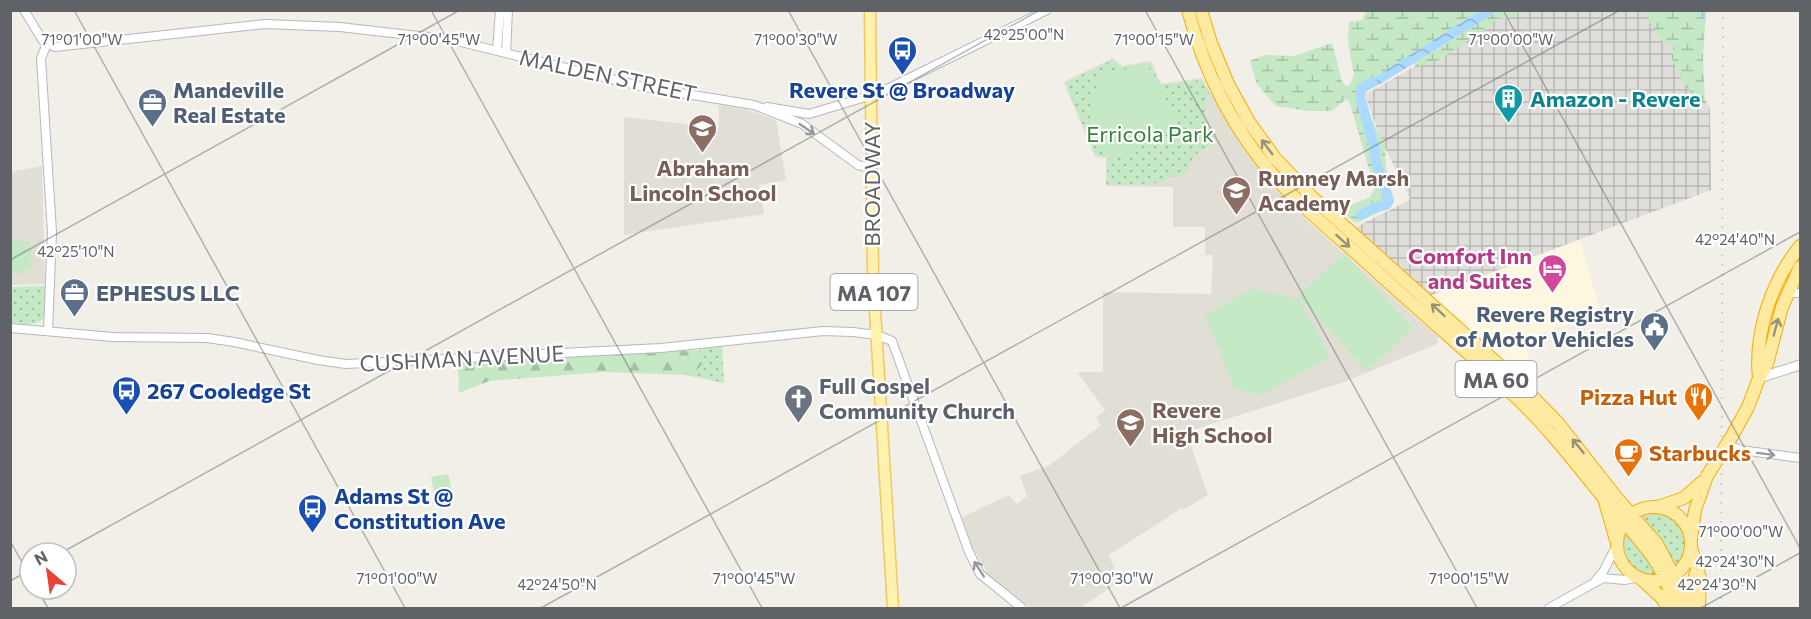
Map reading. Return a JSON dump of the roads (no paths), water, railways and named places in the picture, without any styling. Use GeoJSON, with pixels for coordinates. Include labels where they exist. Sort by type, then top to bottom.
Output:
{"type":"FeatureCollection","features":[{"type":"Feature","properties":{"kind":"highway","name":"MA 60"},"geometry":{"type":"LineString","coordinates":[[1188,10],[1202,54],[1219,95],[1245,138],[1268,169],[1307,209],[1521,402],[1652,546],[1669,577],[1681,593],[1685,609]]}},
{"type":"Feature","properties":{"kind":"highway","name":"MA 60"},"geometry":{"type":"LineString","coordinates":[[1201,10],[1214,53],[1233,94],[1255,131],[1282,166],[1313,198],[1535,399],[1580,448],[1606,493]]}},
{"type":"Feature","properties":{"kind":"highway"},"geometry":{"type":"LineString","coordinates":[[1759,378],[1759,349],[1769,305],[1779,280],[1800,246]]}},
{"type":"Feature","properties":{"kind":"highway"},"geometry":{"type":"LineString","coordinates":[[1617,544],[1619,532],[1628,518],[1643,509],[1684,498],[1707,476],[1730,442],[1769,359],[1776,323],[1794,293],[1800,267]]}},
{"type":"Feature","properties":{"kind":"highway"},"geometry":{"type":"LineString","coordinates":[[1639,577],[1652,580],[1669,577],[1685,562],[1695,510],[1707,476]]}},
{"type":"Feature","properties":{"kind":"highway"},"geometry":{"type":"LineString","coordinates":[[1668,609],[1661,597],[1623,564],[1606,493],[1624,500],[1669,510],[1681,519],[1688,529],[1697,567],[1700,586],[1699,609]]}},
{"type":"Feature","properties":{"kind":"highway"},"geometry":{"type":"LineString","coordinates":[[1685,609],[1697,567]]}},
{"type":"Feature","properties":{"kind":"highway","name":"MA 60"},"geometry":{"type":"LineString","coordinates":[[1669,577],[1673,609]]}},
{"type":"Feature","properties":{"kind":"main road","name":"BROADWAY"},"geometry":{"type":"LineString","coordinates":[[870,10],[872,256],[893,609]]}},
{"type":"Feature","properties":{"kind":"main road"},"geometry":{"type":"LineString","coordinates":[[1759,378],[1800,365]]}},
{"type":"Feature","properties":{"kind":"street"},"geometry":{"type":"LineString","coordinates":[[24,10],[47,44],[41,58],[52,232],[48,332]]}},
{"type":"Feature","properties":{"kind":"street"},"geometry":{"type":"LineString","coordinates":[[497,51],[500,10]]}},
{"type":"Feature","properties":{"kind":"street"},"geometry":{"type":"LineString","coordinates":[[506,53],[508,10]]}},
{"type":"Feature","properties":{"kind":"street"},"geometry":{"type":"LineString","coordinates":[[754,105],[809,114],[871,96],[890,89],[1047,10]]}},
{"type":"Feature","properties":{"kind":"street","name":"MALDEN STREET"},"geometry":{"type":"LineString","coordinates":[[47,44],[66,46],[265,24],[340,27],[453,40],[644,87],[754,105],[802,124],[858,165],[872,168]]}},
{"type":"Feature","properties":{"kind":"street","name":"CUSHMAN AVENUE"},"geometry":{"type":"LineString","coordinates":[[10,328],[113,337],[207,338],[346,364],[661,348],[823,331],[876,335]]}},
{"type":"Feature","properties":{"kind":"street"},"geometry":{"type":"LineString","coordinates":[[876,335],[892,341],[969,552],[980,574],[1022,609]]}},
{"type":"Feature","properties":{"kind":"street"},"geometry":{"type":"LineString","coordinates":[[1730,442],[1746,451],[1800,458]]}},
{"type":"Feature","properties":{"kind":"street"},"geometry":{"type":"LineString","coordinates":[[1593,583],[1603,572],[1617,544]]}},
{"type":"Feature","properties":{"kind":"street"},"geometry":{"type":"LineString","coordinates":[[1549,609],[1606,577],[1625,580],[1639,577]]}},
{"type":"Feature","properties":{"kind":"water"},"geometry":{"type":"Polygon","coordinates":[[[1479,11],[1498,11],[1382,83],[1365,92],[1361,89],[1362,83],[1479,11]]]}},
{"type":"Feature","properties":{"kind":"waterway"},"geometry":{"type":"LineString","coordinates":[[1704,22],[1705,10]]}},
{"type":"Feature","properties":{"kind":"waterway"},"geometry":{"type":"LineString","coordinates":[[1361,215],[1373,208],[1386,205],[1389,200],[1376,162],[1374,146],[1360,97],[1362,88],[1372,82]]}},
{"type":"Feature","properties":{"kind":"railway"},"geometry":{"type":"LineString","coordinates":[[1721,608],[1723,10]]}},
{"type":"Feature","properties":{"kind":"place","name":"Revere St @ Broadway"},"geometry":{"type":"Point","coordinates":[902,76]}},
{"type":"Feature","properties":{"kind":"place","name":"Amazon - Revere"},"geometry":{"type":"Point","coordinates":[1509,124]}},
{"type":"Feature","properties":{"kind":"place","name":"Mandeville Real Estate"},"geometry":{"type":"Point","coordinates":[152,128]}},
{"type":"Feature","properties":{"kind":"place","name":"Abraham Lincoln School"},"geometry":{"type":"Point","coordinates":[703,154]}},
{"type":"Feature","properties":{"kind":"place","name":"Rumney Marsh Academy"},"geometry":{"type":"Point","coordinates":[1237,216]}},
{"type":"Feature","properties":{"kind":"place","name":"Comfort Inn and Suites"},"geometry":{"type":"Point","coordinates":[1553,294]}},
{"type":"Feature","properties":{"kind":"place","name":"EPHESUS LLC"},"geometry":{"type":"Point","coordinates":[75,318]}},
{"type":"Feature","properties":{"kind":"place","name":"Revere Registry of Motor Vehicles"},"geometry":{"type":"Point","coordinates":[1655,352]}},
{"type":"Feature","properties":{"kind":"place","name":"267 Cooledge St"},"geometry":{"type":"Point","coordinates":[126,416]}},
{"type":"Feature","properties":{"kind":"place","name":"Pizza Hut"},"geometry":{"type":"Point","coordinates":[1698,422]}},
{"type":"Feature","properties":{"kind":"place","name":"Full Gospel Community Church"},"geometry":{"type":"Point","coordinates":[798,424]}},
{"type":"Feature","properties":{"kind":"place","name":"Revere High School"},"geometry":{"type":"Point","coordinates":[1131,448]}},
{"type":"Feature","properties":{"kind":"place","name":"Starbucks"},"geometry":{"type":"Point","coordinates":[1628,478]}},
{"type":"Feature","properties":{"kind":"place","name":"Adams St @ Constitution Ave"},"geometry":{"type":"Point","coordinates":[313,534]}},
{"type":"Feature","properties":{"kind":"park label","name":"Erricola Park"},"geometry":{"type":"Point","coordinates":[1150,133]}}]}
